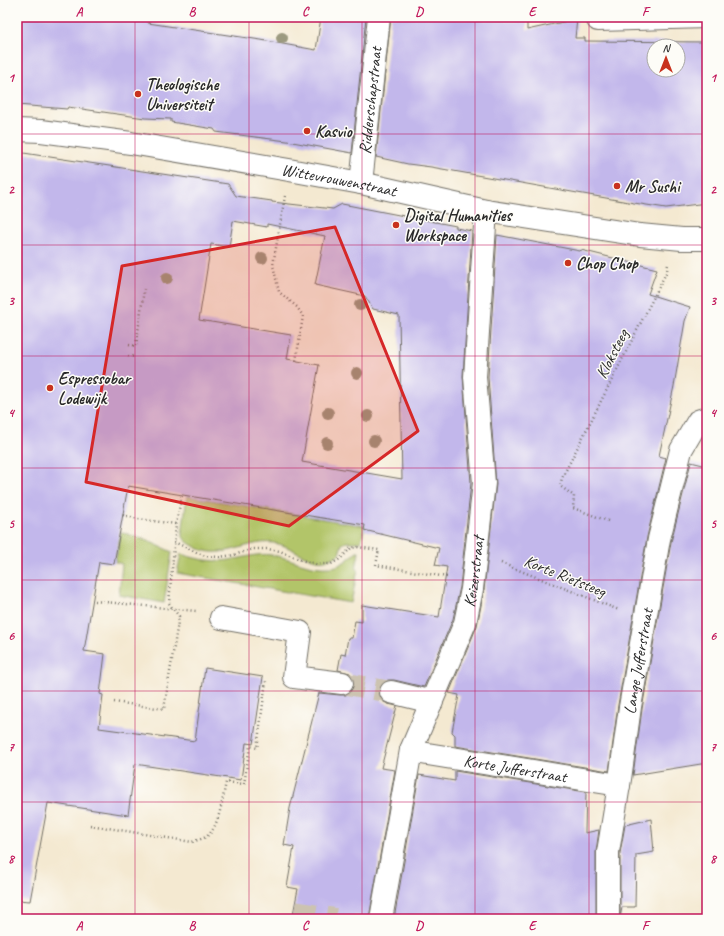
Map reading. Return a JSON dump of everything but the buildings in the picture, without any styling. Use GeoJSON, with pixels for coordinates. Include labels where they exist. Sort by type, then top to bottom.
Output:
{"type":"FeatureCollection","features":[{"type":"Feature","properties":{"kind":"street","name":"Ridderschapstraat"},"geometry":{"type":"LineString","coordinates":[[361,183],[379,17]]}},
{"type":"Feature","properties":{"kind":"street"},"geometry":{"type":"LineString","coordinates":[[598,20],[707,18]]}},
{"type":"Feature","properties":{"kind":"street","name":"Wittevrouwenstraat"},"geometry":{"type":"LineString","coordinates":[[17,130],[41,131],[131,143],[290,170],[361,183],[486,211],[640,235],[707,239]]}},
{"type":"Feature","properties":{"kind":"street","name":"Keizerstraat"},"geometry":{"type":"LineString","coordinates":[[381,919],[411,750],[465,623],[472,589],[484,483],[475,377],[486,211]]}},
{"type":"Feature","properties":{"kind":"street","name":"Lange Jufferstraat"},"geometry":{"type":"LineString","coordinates":[[608,919],[608,852],[644,618],[659,539],[681,450],[698,421],[707,418]]}},
{"type":"Feature","properties":{"kind":"street"},"geometry":{"type":"LineString","coordinates":[[222,618],[300,632],[294,677],[342,683]]}},
{"type":"Feature","properties":{"kind":"street"},"geometry":{"type":"LineString","coordinates":[[391,692],[432,702]]}},
{"type":"Feature","properties":{"kind":"street","name":"Korte Jufferstraat"},"geometry":{"type":"LineString","coordinates":[[411,750],[415,752],[619,784]]}},
{"type":"Feature","properties":{"kind":"path"},"geometry":{"type":"LineString","coordinates":[[290,170],[273,265],[279,292],[298,307],[303,316],[296,361]]}},
{"type":"Feature","properties":{"kind":"path","name":"Kloksteeg"},"geometry":{"type":"LineString","coordinates":[[608,521],[573,508],[574,496],[560,486],[562,478],[667,271],[672,238]]}},
{"type":"Feature","properties":{"kind":"path"},"geometry":{"type":"LineString","coordinates":[[129,345],[136,346],[144,289]]}},
{"type":"Feature","properties":{"kind":"path"},"geometry":{"type":"LineString","coordinates":[[128,356],[135,357]]}},
{"type":"Feature","properties":{"kind":"path"},"geometry":{"type":"LineString","coordinates":[[114,702],[164,709],[179,616],[169,603],[176,524],[182,495]]}},
{"type":"Feature","properties":{"kind":"path"},"geometry":{"type":"LineString","coordinates":[[123,515],[138,519],[176,524]]}},
{"type":"Feature","properties":{"kind":"path"},"geometry":{"type":"LineString","coordinates":[[174,542],[205,556],[219,557],[234,555],[253,549],[267,549],[280,551],[301,560],[316,564],[331,564],[340,559],[351,548],[362,547],[379,550],[376,565],[448,577],[447,585],[472,589]]}},
{"type":"Feature","properties":{"kind":"path","name":"Korte Rietsteeg"},"geometry":{"type":"LineString","coordinates":[[476,555],[495,561],[624,612],[644,618]]}},
{"type":"Feature","properties":{"kind":"path"},"geometry":{"type":"LineString","coordinates":[[95,600],[193,611]]}},
{"type":"Feature","properties":{"kind":"path"},"geometry":{"type":"LineString","coordinates":[[90,826],[192,842],[206,837],[211,832],[216,822],[226,782],[244,784],[250,746],[257,748],[266,680]]}},
{"type":"Feature","properties":{"kind":"highlighted area"},"geometry":{"type":"Polygon","coordinates":[[[335,227],[418,431],[289,526],[86,482],[122,266],[335,227]]]}},
{"type":"Feature","properties":{"kind":"green space"},"geometry":{"type":"Polygon","coordinates":[[[187,496],[365,526],[361,542],[347,542],[342,544],[339,554],[331,559],[316,560],[279,544],[268,543],[214,552],[203,550],[192,545],[187,542],[182,534],[187,496]]]}},
{"type":"Feature","properties":{"kind":"green space"},"geometry":{"type":"Polygon","coordinates":[[[121,532],[146,540],[172,552],[164,603],[119,595],[122,564],[115,562],[121,532]]]}},
{"type":"Feature","properties":{"kind":"green space"},"geometry":{"type":"Polygon","coordinates":[[[359,552],[356,569],[358,569],[351,603],[177,573],[181,554],[194,558],[214,561],[262,554],[279,556],[307,565],[334,567],[338,566],[359,552]]]}},
{"type":"Feature","properties":{"kind":"tunnel"},"geometry":{"type":"LineString","coordinates":[[342,683],[391,692]]}},
{"type":"Feature","properties":{"kind":"tunnel"},"geometry":{"type":"LineString","coordinates":[[294,912],[335,919]]}},
{"type":"Feature","properties":{"kind":"place","name":"Theologische Universiteit"},"geometry":{"type":"Point","coordinates":[138,94]}},
{"type":"Feature","properties":{"kind":"place","name":"Kasvio"},"geometry":{"type":"Point","coordinates":[307,131]}},
{"type":"Feature","properties":{"kind":"place","name":"Mr Sushi"},"geometry":{"type":"Point","coordinates":[617,186]}},
{"type":"Feature","properties":{"kind":"place","name":"Digital Humanities Workspace"},"geometry":{"type":"Point","coordinates":[396,225]}},
{"type":"Feature","properties":{"kind":"place","name":"Chop Chop"},"geometry":{"type":"Point","coordinates":[568,263]}},
{"type":"Feature","properties":{"kind":"place","name":"Espressobar Lodewijk"},"geometry":{"type":"Point","coordinates":[50,388]}}]}
